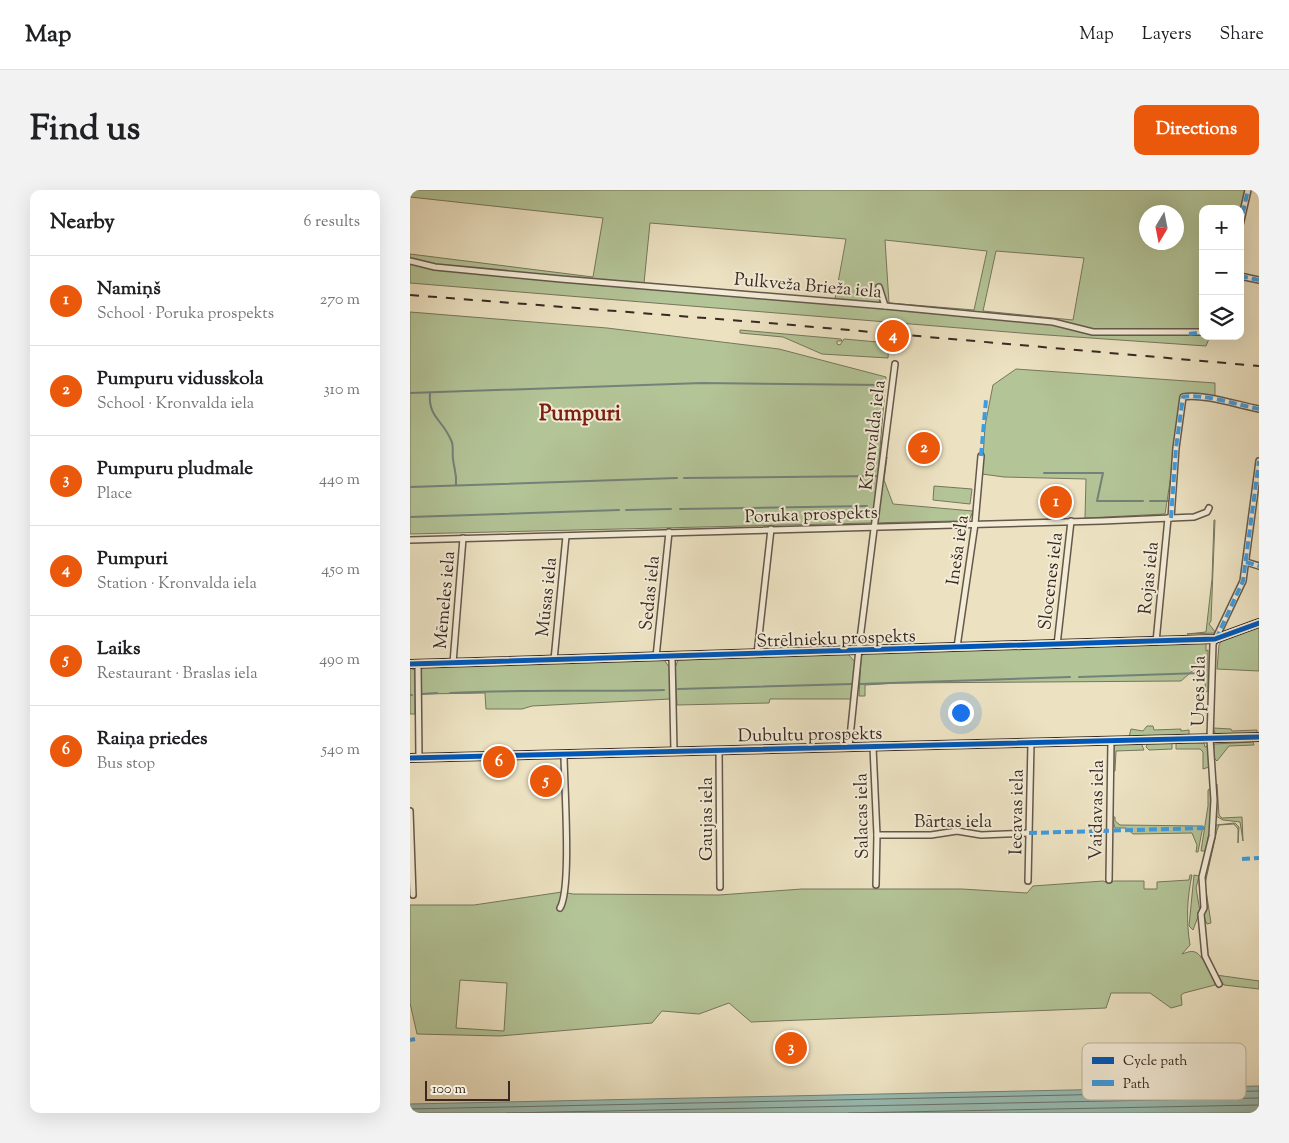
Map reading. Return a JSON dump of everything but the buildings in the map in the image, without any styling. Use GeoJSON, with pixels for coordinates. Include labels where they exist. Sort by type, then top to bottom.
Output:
{"type":"FeatureCollection","features":[{"type":"Feature","properties":{"kind":"main road","name":"Strēlnieku prospekts"},"geometry":{"type":"LineString","coordinates":[[414,664],[1156,642],[1215,639],[1259,623]]}},
{"type":"Feature","properties":{"kind":"main road","name":"Dubultu prospekts"},"geometry":{"type":"LineString","coordinates":[[410,758],[1259,738]]}},
{"type":"Feature","properties":{"kind":"street"},"geometry":{"type":"LineString","coordinates":[[1244,208],[1248,190]]}},
{"type":"Feature","properties":{"kind":"street","name":"Pulkveža Brieža iela"},"geometry":{"type":"LineString","coordinates":[[410,261],[435,267],[623,285],[885,306],[1053,322],[1093,332],[1199,331]]}},
{"type":"Feature","properties":{"kind":"street"},"geometry":{"type":"LineString","coordinates":[[1244,277],[1259,280]]}},
{"type":"Feature","properties":{"kind":"street"},"geometry":{"type":"LineString","coordinates":[[879,287],[885,306]]}},
{"type":"Feature","properties":{"kind":"street","name":"Kronvalda iela"},"geometry":{"type":"LineString","coordinates":[[849,747],[858,651],[895,364]]}},
{"type":"Feature","properties":{"kind":"street","name":"Rojas iela"},"geometry":{"type":"LineString","coordinates":[[1156,642],[1183,397],[1192,395],[1207,397],[1259,409]]}},
{"type":"Feature","properties":{"kind":"street","name":"Ineša iela"},"geometry":{"type":"LineString","coordinates":[[957,647],[975,524],[981,456]]}},
{"type":"Feature","properties":{"kind":"street","name":"Upes iela"},"geometry":{"type":"LineString","coordinates":[[1219,984],[1205,956],[1201,914],[1204,908],[1202,877],[1212,836],[1214,800],[1210,739],[1211,670],[1213,644],[1240,591],[1246,562],[1259,461]]}},
{"type":"Feature","properties":{"kind":"street","name":"Poruka prospekts"},"geometry":{"type":"LineString","coordinates":[[410,540],[1170,518],[1199,516],[1209,508]]}},
{"type":"Feature","properties":{"kind":"street","name":"Slocenes iela"},"geometry":{"type":"LineString","coordinates":[[1057,644],[1071,521]]}},
{"type":"Feature","properties":{"kind":"street"},"geometry":{"type":"LineString","coordinates":[[758,654],[771,529]]}},
{"type":"Feature","properties":{"kind":"street","name":"Sedas iela"},"geometry":{"type":"LineString","coordinates":[[656,657],[669,532]]}},
{"type":"Feature","properties":{"kind":"street","name":"Mūsas iela"},"geometry":{"type":"LineString","coordinates":[[554,660],[566,536]]}},
{"type":"Feature","properties":{"kind":"street","name":"Mēmeles iela"},"geometry":{"type":"LineString","coordinates":[[453,663],[463,538]]}},
{"type":"Feature","properties":{"kind":"street"},"geometry":{"type":"LineString","coordinates":[[1246,562],[1259,566]]}},
{"type":"Feature","properties":{"kind":"street"},"geometry":{"type":"LineString","coordinates":[[672,657],[674,752]]}},
{"type":"Feature","properties":{"kind":"street"},"geometry":{"type":"LineString","coordinates":[[414,664],[419,758]]}},
{"type":"Feature","properties":{"kind":"street","name":"Vaidavas iela"},"geometry":{"type":"LineString","coordinates":[[1109,880],[1111,741]]}},
{"type":"Feature","properties":{"kind":"street","name":"Iecavas iela"},"geometry":{"type":"LineString","coordinates":[[1028,881],[1031,743]]}},
{"type":"Feature","properties":{"kind":"street","name":"Salacas iela"},"geometry":{"type":"LineString","coordinates":[[873,747],[877,835],[876,885]]}},
{"type":"Feature","properties":{"kind":"street","name":"Gaujas iela"},"geometry":{"type":"LineString","coordinates":[[719,750],[720,887]]}},
{"type":"Feature","properties":{"kind":"street"},"geometry":{"type":"LineString","coordinates":[[560,908],[564,901],[566,861],[564,754]]}},
{"type":"Feature","properties":{"kind":"street"},"geometry":{"type":"LineString","coordinates":[[410,810],[413,895]]}},
{"type":"Feature","properties":{"kind":"street","name":"Bārtas iela"},"geometry":{"type":"LineString","coordinates":[[877,835],[931,835],[957,831],[981,835],[1029,833]]}},
{"type":"Feature","properties":{"kind":"green space"},"geometry":{"type":"Polygon","coordinates":[[[410,190],[1245,190],[1242,205],[1199,205],[1199,340],[1208,340],[1206,346],[1033,334],[410,283],[410,254],[593,277],[603,218],[410,197],[410,190]],[[650,223],[644,283],[835,299],[846,239],[650,223]],[[885,240],[889,303],[974,310],[987,251],[885,240]],[[996,251],[983,311],[1073,320],[1084,258],[996,251]]]}},
{"type":"Feature","properties":{"kind":"green space"},"geometry":{"type":"Polygon","coordinates":[[[410,312],[607,328],[779,349],[886,377],[878,472],[882,475],[887,457],[884,480],[893,504],[973,511],[969,521],[410,534],[410,312]]]}},
{"type":"Feature","properties":{"kind":"green space"},"geometry":{"type":"Polygon","coordinates":[[[740,330],[841,339],[842,341],[837,341],[837,344],[840,345],[844,339],[889,343],[888,358],[822,354],[783,337],[740,333],[740,330]]]}},
{"type":"Feature","properties":{"kind":"green space"},"geometry":{"type":"Polygon","coordinates":[[[1016,369],[1215,383],[1215,400],[1183,398],[1165,514],[1085,518],[1086,479],[1004,477],[982,474],[985,426],[993,385],[1016,369]]]}},
{"type":"Feature","properties":{"kind":"green space"},"geometry":{"type":"Polygon","coordinates":[[[934,486],[972,489],[970,504],[933,500],[934,486]]]}},
{"type":"Feature","properties":{"kind":"green space"},"geometry":{"type":"Polygon","coordinates":[[[1214,520],[1211,621],[1209,624],[1216,633],[1187,634],[1206,632],[1212,579],[1214,520]]]}},
{"type":"Feature","properties":{"kind":"green space"},"geometry":{"type":"Polygon","coordinates":[[[1259,626],[1259,671],[1217,669],[1221,641],[1259,626]]]}},
{"type":"Feature","properties":{"kind":"green space"},"geometry":{"type":"Polygon","coordinates":[[[1206,643],[1206,651],[1208,650],[1208,691],[1205,692],[1206,659],[1181,681],[896,683],[865,685],[865,696],[859,696],[861,657],[864,653],[1206,643]]]}},
{"type":"Feature","properties":{"kind":"green space"},"geometry":{"type":"Polygon","coordinates":[[[848,654],[855,662],[851,699],[770,699],[769,703],[677,705],[675,668],[678,660],[848,654]]]}},
{"type":"Feature","properties":{"kind":"green space"},"geometry":{"type":"Polygon","coordinates":[[[664,660],[670,668],[670,699],[532,706],[522,709],[486,709],[485,693],[420,694],[421,670],[423,667],[664,660]]]}},
{"type":"Feature","properties":{"kind":"green space"},"geometry":{"type":"Polygon","coordinates":[[[410,668],[415,670],[415,714],[410,714],[410,668]]]}},
{"type":"Feature","properties":{"kind":"green space"},"geometry":{"type":"Polygon","coordinates":[[[1147,726],[1153,726],[1154,730],[1189,730],[1189,736],[1129,737],[1131,729],[1143,731],[1147,726]]]}},
{"type":"Feature","properties":{"kind":"green space"},"geometry":{"type":"Polygon","coordinates":[[[1213,728],[1231,729],[1232,731],[1257,730],[1257,734],[1216,735],[1213,728]]]}},
{"type":"Feature","properties":{"kind":"green space"},"geometry":{"type":"Polygon","coordinates":[[[1172,742],[1172,749],[1149,750],[1146,747],[1148,743],[1172,742]]]}},
{"type":"Feature","properties":{"kind":"green space"},"geometry":{"type":"Polygon","coordinates":[[[1176,742],[1204,743],[1205,747],[1209,746],[1209,767],[1203,769],[1203,752],[1200,749],[1176,749],[1176,742]]]}},
{"type":"Feature","properties":{"kind":"green space"},"geometry":{"type":"Polygon","coordinates":[[[1253,742],[1254,745],[1229,746],[1217,761],[1213,757],[1214,744],[1253,742]]]}},
{"type":"Feature","properties":{"kind":"green space"},"geometry":{"type":"Polygon","coordinates":[[[1141,743],[1144,750],[1116,751],[1115,771],[1112,771],[1114,745],[1141,743]]]}},
{"type":"Feature","properties":{"kind":"green space"},"geometry":{"type":"Polygon","coordinates":[[[1217,784],[1219,815],[1222,818],[1242,817],[1243,841],[1240,822],[1223,820],[1216,816],[1215,787],[1217,784]]]}},
{"type":"Feature","properties":{"kind":"green space"},"geometry":{"type":"Polygon","coordinates":[[[1211,788],[1211,836],[1208,837],[1207,851],[1201,851],[1208,806],[1208,790],[1211,788]]]}},
{"type":"Feature","properties":{"kind":"green space"},"geometry":{"type":"Polygon","coordinates":[[[1112,817],[1115,817],[1115,821],[1120,825],[1203,826],[1198,852],[1196,852],[1197,845],[1192,833],[1133,834],[1126,828],[1115,828],[1112,817]]]}},
{"type":"Feature","properties":{"kind":"green space"},"geometry":{"type":"Polygon","coordinates":[[[1235,823],[1239,827],[1238,843],[1238,829],[1234,824],[1219,825],[1217,830],[1205,884],[1211,923],[1207,924],[1204,915],[1203,890],[1216,825],[1235,823]]]}},
{"type":"Feature","properties":{"kind":"green space"},"geometry":{"type":"Polygon","coordinates":[[[1190,875],[1192,875],[1188,910],[1190,945],[1182,954],[1192,951],[1199,955],[1211,973],[1215,985],[1184,993],[1181,995],[1182,1005],[1171,1008],[1150,993],[1111,993],[1106,1008],[751,1022],[729,1003],[699,1014],[662,1011],[652,1023],[500,1036],[417,1034],[410,1003],[410,905],[474,905],[562,892],[573,894],[719,895],[802,889],[962,889],[1027,893],[1033,886],[1103,881],[1109,883],[1114,881],[1144,881],[1144,889],[1157,889],[1157,882],[1189,880],[1190,875]],[[460,980],[456,1028],[504,1031],[507,983],[460,980]]]}},
{"type":"Feature","properties":{"kind":"green space"},"geometry":{"type":"Polygon","coordinates":[[[1194,875],[1199,876],[1196,888],[1200,911],[1193,930],[1189,926],[1194,875]]]}},
{"type":"Feature","properties":{"kind":"green space"},"geometry":{"type":"Polygon","coordinates":[[[1216,975],[1259,981],[1259,989],[1224,985],[1216,975]]]}},
{"type":"Feature","properties":{"kind":"water"},"geometry":{"type":"Polygon","coordinates":[[[1246,1086],[1259,1086],[1259,1113],[410,1113],[410,1104],[1082,1090],[1082,1100],[1246,1100],[1246,1086]]]}},
{"type":"Feature","properties":{"kind":"waterway"},"geometry":{"type":"LineString","coordinates":[[410,393],[702,383],[883,385]]}},
{"type":"Feature","properties":{"kind":"waterway"},"geometry":{"type":"LineString","coordinates":[[430,393],[433,413],[452,442],[456,485]]}},
{"type":"Feature","properties":{"kind":"waterway"},"geometry":{"type":"LineString","coordinates":[[1044,473],[1103,473],[1097,501],[1143,501]]}},
{"type":"Feature","properties":{"kind":"waterway"},"geometry":{"type":"LineString","coordinates":[[684,478],[877,476]]}},
{"type":"Feature","properties":{"kind":"waterway"},"geometry":{"type":"LineString","coordinates":[[410,487],[677,478]]}},
{"type":"Feature","properties":{"kind":"waterway"},"geometry":{"type":"LineString","coordinates":[[1150,501],[1169,501]]}},
{"type":"Feature","properties":{"kind":"waterway"},"geometry":{"type":"LineString","coordinates":[[680,509],[867,506]]}},
{"type":"Feature","properties":{"kind":"waterway"},"geometry":{"type":"LineString","coordinates":[[626,510],[671,509]]}},
{"type":"Feature","properties":{"kind":"waterway"},"geometry":{"type":"LineString","coordinates":[[410,517],[619,510]]}},
{"type":"Feature","properties":{"kind":"waterway"},"geometry":{"type":"LineString","coordinates":[[1079,677],[1202,673]]}},
{"type":"Feature","properties":{"kind":"waterway"},"geometry":{"type":"LineString","coordinates":[[860,684],[1070,677]]}},
{"type":"Feature","properties":{"kind":"waterway"},"geometry":{"type":"LineString","coordinates":[[678,689],[852,684]]}},
{"type":"Feature","properties":{"kind":"waterway"},"geometry":{"type":"LineString","coordinates":[[450,693],[664,690]]}},
{"type":"Feature","properties":{"kind":"waterway"},"geometry":{"type":"LineString","coordinates":[[422,694],[437,693]]}},
{"type":"Feature","properties":{"kind":"railway"},"geometry":{"type":"LineString","coordinates":[[410,295],[769,323],[1259,366]]}},
{"type":"Feature","properties":{"kind":"marked path"},"geometry":{"type":"LineString","coordinates":[[1244,208],[1248,190]]}},
{"type":"Feature","properties":{"kind":"marked path"},"geometry":{"type":"LineString","coordinates":[[1244,277],[1259,280]]}},
{"type":"Feature","properties":{"kind":"marked path"},"geometry":{"type":"LineString","coordinates":[[1189,334],[1199,333]]}},
{"type":"Feature","properties":{"kind":"marked path"},"geometry":{"type":"LineString","coordinates":[[1171,518],[1176,448],[1183,397],[1210,398],[1259,409]]}},
{"type":"Feature","properties":{"kind":"marked path"},"geometry":{"type":"LineString","coordinates":[[981,456],[986,400]]}},
{"type":"Feature","properties":{"kind":"marked path"},"geometry":{"type":"LineString","coordinates":[[1216,639],[1243,581],[1259,461]]}},
{"type":"Feature","properties":{"kind":"marked path"},"geometry":{"type":"LineString","coordinates":[[1246,562],[1259,566]]}},
{"type":"Feature","properties":{"kind":"marked path"},"geometry":{"type":"LineString","coordinates":[[1029,833],[1204,828]]}},
{"type":"Feature","properties":{"kind":"marked path"},"geometry":{"type":"LineString","coordinates":[[1242,859],[1259,858]]}},
{"type":"Feature","properties":{"kind":"marked path"},"geometry":{"type":"LineString","coordinates":[[410,1040],[415,1039]]}},
{"type":"Feature","properties":{"kind":"cycle path"},"geometry":{"type":"LineString","coordinates":[[410,664],[1215,639],[1259,623]]}},
{"type":"Feature","properties":{"kind":"cycle path"},"geometry":{"type":"LineString","coordinates":[[410,758],[1259,737]]}},
{"type":"Feature","properties":{"kind":"place","name":"Pumpuri"},"geometry":{"type":"Point","coordinates":[893,336]}},
{"type":"Feature","properties":{"kind":"place","name":"Pumpuru vidusskola"},"geometry":{"type":"Point","coordinates":[924,448]}},
{"type":"Feature","properties":{"kind":"place","name":"Namiņš"},"geometry":{"type":"Point","coordinates":[1056,502]}},
{"type":"Feature","properties":{"kind":"place","name":"Raiņa priedes"},"geometry":{"type":"Point","coordinates":[499,762]}},
{"type":"Feature","properties":{"kind":"place","name":"Laiks"},"geometry":{"type":"Point","coordinates":[546,781]}},
{"type":"Feature","properties":{"kind":"place","name":"Pumpuru pludmale"},"geometry":{"type":"Point","coordinates":[791,1048]}},
{"type":"Feature","properties":{"kind":"district","name":"Pumpuri"},"geometry":{"type":"Point","coordinates":[580,412]}}]}
